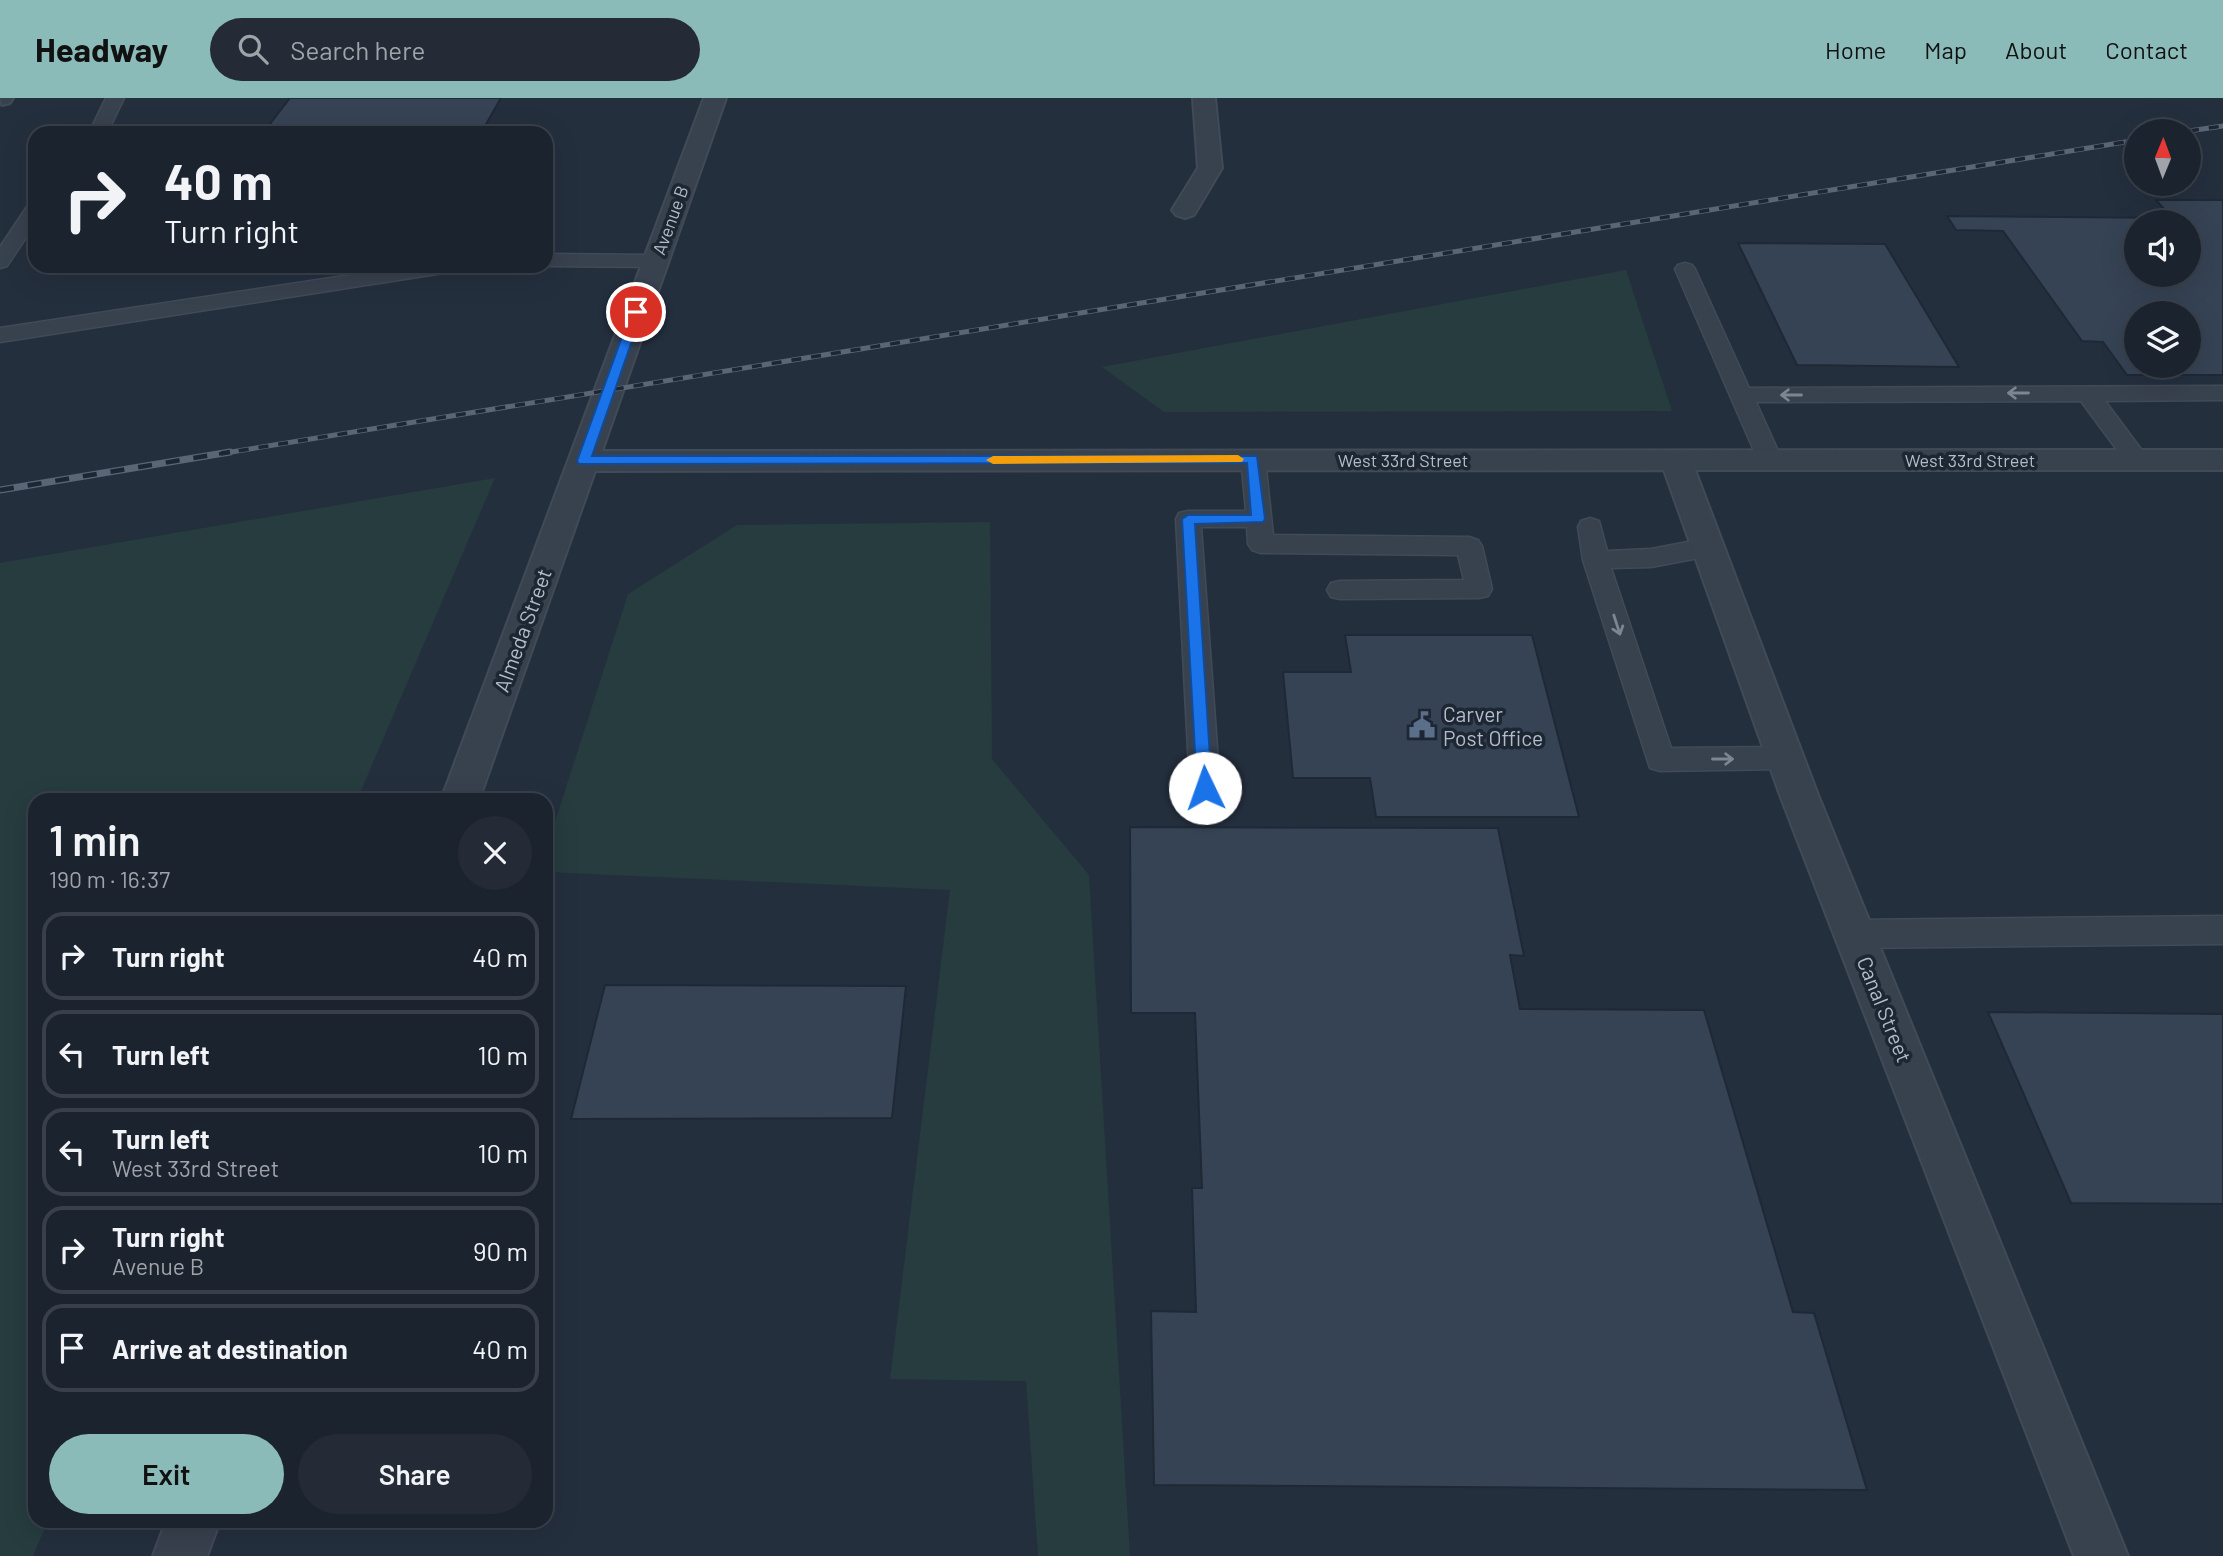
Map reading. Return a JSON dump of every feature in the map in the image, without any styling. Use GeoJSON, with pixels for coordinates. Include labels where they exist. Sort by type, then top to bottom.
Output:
{"type":"FeatureCollection","features":[{"type":"Feature","properties":{"kind":"street","name":"Avenue B"},"geometry":{"type":"LineString","coordinates":[[584,461],[715,98]]}},
{"type":"Feature","properties":{"kind":"street"},"geometry":{"type":"LineString","coordinates":[[1185,210],[1210,169],[1204,98]]}},
{"type":"Feature","properties":{"kind":"street","name":"Canal Street"},"geometry":{"type":"LineString","coordinates":[[1676,460],[1786,758],[2101,1556]]}},
{"type":"Feature","properties":{"kind":"street","name":"West 33rd Street"},"geometry":{"type":"LineString","coordinates":[[584,461],[2223,460]]}},
{"type":"Feature","properties":{"kind":"street","name":"Almeda Street"},"geometry":{"type":"LineString","coordinates":[[463,793],[584,461]]}},
{"type":"Feature","properties":{"kind":"street"},"geometry":{"type":"LineString","coordinates":[[180,1556],[190,1528]]}},
{"type":"Feature","properties":{"kind":"lane"},"geometry":{"type":"LineString","coordinates":[[101,126],[115,98]]}},
{"type":"Feature","properties":{"kind":"lane"},"geometry":{"type":"LineString","coordinates":[[0,262],[28,220]]}},
{"type":"Feature","properties":{"kind":"lane"},"geometry":{"type":"LineString","coordinates":[[553,260],[655,261]]}},
{"type":"Feature","properties":{"kind":"lane"},"geometry":{"type":"LineString","coordinates":[[1685,269],[1770,460]]}},
{"type":"Feature","properties":{"kind":"lane"},"geometry":{"type":"LineString","coordinates":[[0,335],[404,273]]}},
{"type":"Feature","properties":{"kind":"lane"},"geometry":{"type":"LineString","coordinates":[[2087,393],[2137,460]]}},
{"type":"Feature","properties":{"kind":"lane"},"geometry":{"type":"LineString","coordinates":[[1740,396],[2223,393]]}},
{"type":"Feature","properties":{"kind":"lane"},"geometry":{"type":"LineString","coordinates":[[1252,459],[1261,544],[1469,546],[1479,589],[1340,590]]}},
{"type":"Feature","properties":{"kind":"lane"},"geometry":{"type":"LineString","coordinates":[[1205,788],[1188,519],[1258,519]]}},
{"type":"Feature","properties":{"kind":"lane"},"geometry":{"type":"LineString","coordinates":[[1590,527],[1596,560],[1660,760],[1786,758]]}},
{"type":"Feature","properties":{"kind":"lane"},"geometry":{"type":"LineString","coordinates":[[1596,560],[1651,558],[1709,547]]}},
{"type":"Feature","properties":{"kind":"lane"},"geometry":{"type":"LineString","coordinates":[[1855,934],[2223,930]]}},
{"type":"Feature","properties":{"kind":"green space"},"geometry":{"type":"Polygon","coordinates":[[[1626,270],[1672,411],[1164,412],[1102,367],[1626,270]]]}},
{"type":"Feature","properties":{"kind":"green space"},"geometry":{"type":"Polygon","coordinates":[[[495,478],[360,793],[28,793],[28,1528],[45,1528],[33,1556],[0,1556],[0,563],[495,478]]]}},
{"type":"Feature","properties":{"kind":"green space"},"geometry":{"type":"Polygon","coordinates":[[[990,522],[992,759],[1089,875],[1130,1556],[1038,1556],[1026,1381],[890,1379],[950,890],[553,872],[553,828],[628,594],[737,525],[990,522]]]}},
{"type":"Feature","properties":{"kind":"building"},"geometry":{"type":"Polygon","coordinates":[[[290,98],[501,98],[485,126],[268,126],[290,98]]]}},
{"type":"Feature","properties":{"kind":"building"},"geometry":{"type":"Polygon","coordinates":[[[2156,200],[2223,200],[2223,375],[2201,375],[2201,301],[2124,301],[2124,371],[2103,342],[2082,341],[2003,231],[1956,230],[1947,216],[2124,218],[2124,287],[2201,287],[2201,210],[2165,210],[2156,200]]]}},
{"type":"Feature","properties":{"kind":"building"},"geometry":{"type":"Polygon","coordinates":[[[1738,243],[1885,244],[1959,367],[1797,365],[1738,243]]]}},
{"type":"Feature","properties":{"kind":"building","name":"Carver Post Office"},"geometry":{"type":"Polygon","coordinates":[[[1345,635],[1532,635],[1579,817],[1376,817],[1370,778],[1293,778],[1283,672],[1351,672],[1345,635]]]}},
{"type":"Feature","properties":{"kind":"building"},"geometry":{"type":"Polygon","coordinates":[[[1130,827],[1498,828],[1524,956],[1510,955],[1520,1009],[1704,1010],[1793,1312],[1814,1313],[1867,1490],[1154,1485],[1151,1311],[1196,1312],[1192,1188],[1202,1188],[1195,1013],[1131,1013],[1130,827]]]}},
{"type":"Feature","properties":{"kind":"building"},"geometry":{"type":"Polygon","coordinates":[[[605,985],[906,986],[892,1118],[571,1119],[605,985]]]}},
{"type":"Feature","properties":{"kind":"building"},"geometry":{"type":"Polygon","coordinates":[[[1988,1012],[2223,1014],[2223,1204],[2071,1203],[1988,1012]]]}},
{"type":"Feature","properties":{"kind":"railway"},"geometry":{"type":"LineString","coordinates":[[2202,129],[2223,126]]}},
{"type":"Feature","properties":{"kind":"railway"},"geometry":{"type":"LineString","coordinates":[[219,454],[2124,142]]}},
{"type":"Feature","properties":{"kind":"railway"},"geometry":{"type":"LineString","coordinates":[[0,490],[230,452]]}},
{"type":"Feature","properties":{"kind":"slow traffic"},"geometry":{"type":"LineString","coordinates":[[993,460],[1238,459]]}},
{"type":"Feature","properties":{"kind":"place","name":"Carver Post Office"},"geometry":{"type":"Point","coordinates":[1422,725]}},
{"type":"Feature","properties":{"kind":"route"},"geometry":{"type":"LineString","coordinates":[[636,312],[584,461],[1252,459],[1258,519],[1188,519],[1205,788]]}}]}
